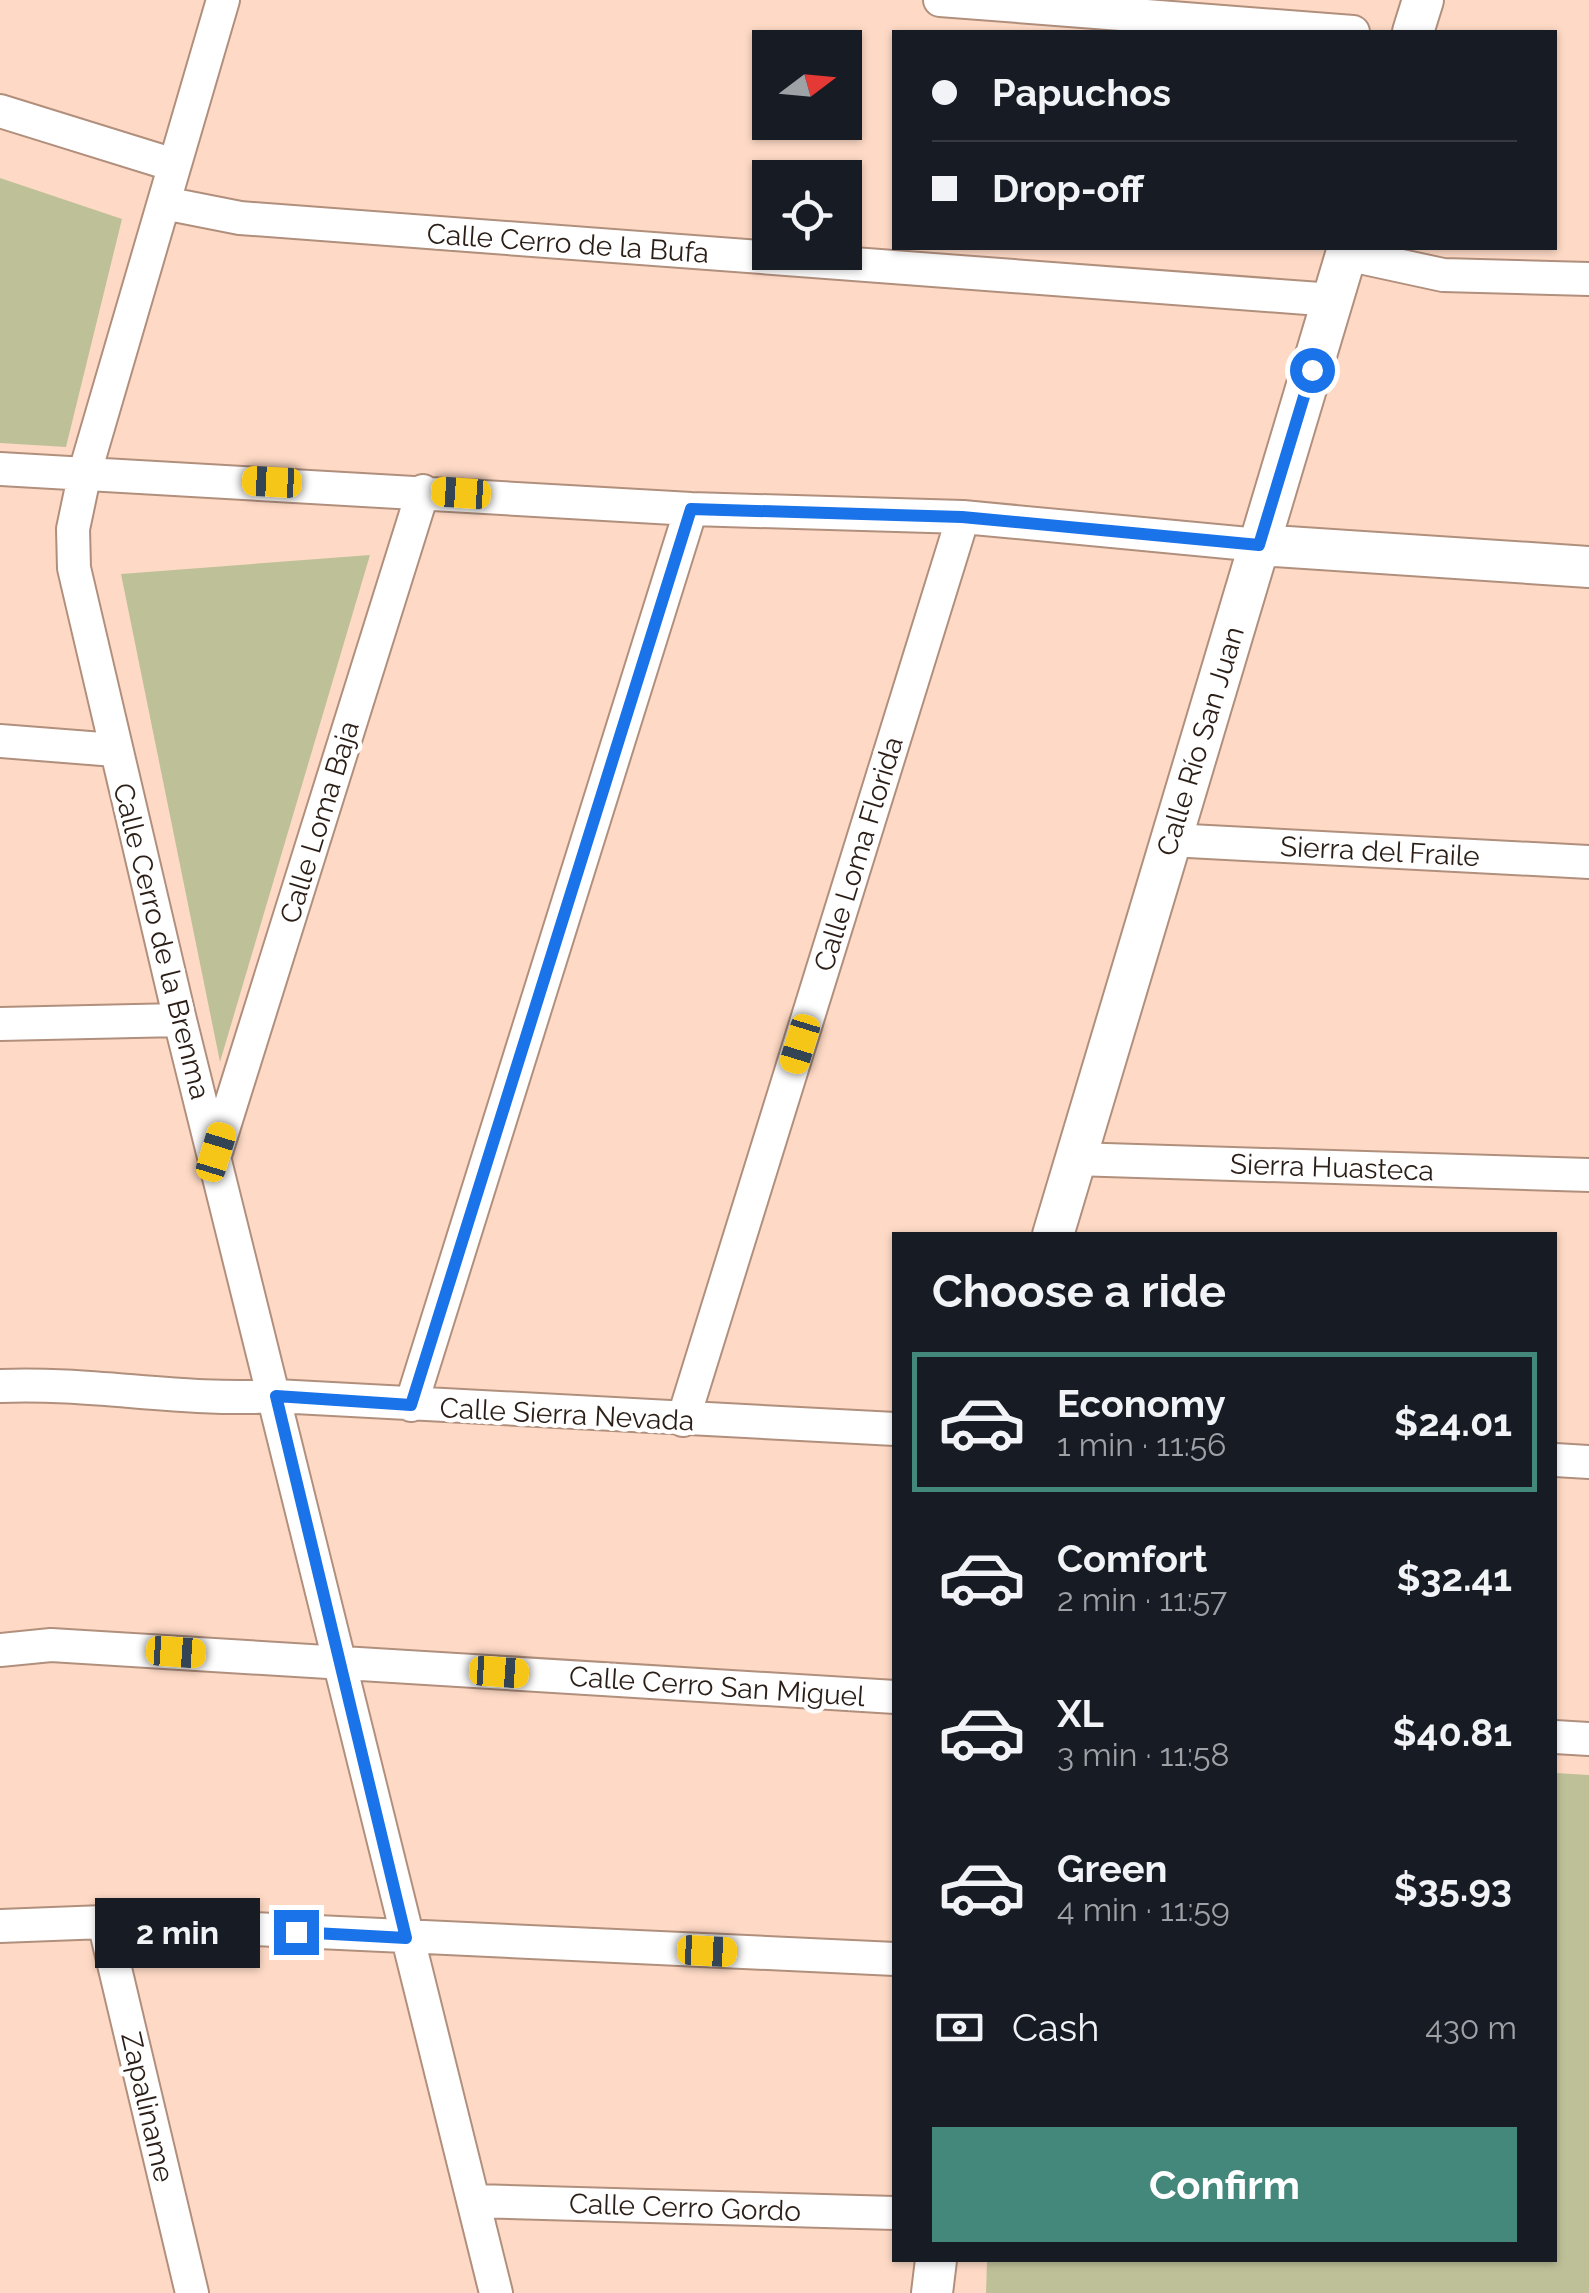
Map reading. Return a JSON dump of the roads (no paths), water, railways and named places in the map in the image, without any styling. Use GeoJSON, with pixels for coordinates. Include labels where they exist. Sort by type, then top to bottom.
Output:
{"type":"FeatureCollection","features":[{"type":"Feature","properties":{"kind":"street","name":"Calle Cerro de la Brenma"},"geometry":{"type":"LineString","coordinates":[[222,0],[85,472],[73,529],[74,568],[180,1020],[216,1152],[496,2293]]}},
{"type":"Feature","properties":{"kind":"street"},"geometry":{"type":"LineString","coordinates":[[940,0],[1327,30]]}},
{"type":"Feature","properties":{"kind":"street"},"geometry":{"type":"LineString","coordinates":[[1414,30],[1422,0]]}},
{"type":"Feature","properties":{"kind":"street"},"geometry":{"type":"LineString","coordinates":[[0,111],[174,165]]}},
{"type":"Feature","properties":{"kind":"street","name":"Calle Cerro de la Bufa"},"geometry":{"type":"LineString","coordinates":[[164,204],[240,218],[1333,300]]}},
{"type":"Feature","properties":{"kind":"street"},"geometry":{"type":"LineString","coordinates":[[1347,251],[1443,275],[1589,279]]}},
{"type":"Feature","properties":{"kind":"street","name":"Calle Río San Juan"},"geometry":{"type":"LineString","coordinates":[[1053,1232],[1347,251]]}},
{"type":"Feature","properties":{"kind":"street"},"geometry":{"type":"LineString","coordinates":[[0,469],[691,509],[962,517],[1259,545],[1589,567]]}},
{"type":"Feature","properties":{"kind":"street","name":"Calle Loma Baja"},"geometry":{"type":"LineString","coordinates":[[216,1152],[423,491]]}},
{"type":"Feature","properties":{"kind":"street"},"geometry":{"type":"LineString","coordinates":[[411,1405],[691,509]]}},
{"type":"Feature","properties":{"kind":"street","name":"Calle Loma Florida"},"geometry":{"type":"LineString","coordinates":[[683,1420],[962,517]]}},
{"type":"Feature","properties":{"kind":"street"},"geometry":{"type":"LineString","coordinates":[[0,742],[114,750]]}},
{"type":"Feature","properties":{"kind":"street","name":"Sierra del Fraile"},"geometry":{"type":"LineString","coordinates":[[1170,840],[1589,862]]}},
{"type":"Feature","properties":{"kind":"street"},"geometry":{"type":"LineString","coordinates":[[0,1024],[180,1020]]}},
{"type":"Feature","properties":{"kind":"street","name":"Sierra Huasteca"},"geometry":{"type":"LineString","coordinates":[[1074,1158],[1589,1175]]}},
{"type":"Feature","properties":{"kind":"street","name":"Calle Sierra Nevada"},"geometry":{"type":"LineString","coordinates":[[0,1386],[64,1383],[236,1399],[276,1396],[892,1428]]}},
{"type":"Feature","properties":{"kind":"street"},"geometry":{"type":"LineString","coordinates":[[1557,1460],[1589,1462]]}},
{"type":"Feature","properties":{"kind":"street","name":"Calle Cerro San Miguel"},"geometry":{"type":"LineString","coordinates":[[0,1650],[51,1645],[892,1697]]}},
{"type":"Feature","properties":{"kind":"street"},"geometry":{"type":"LineString","coordinates":[[1557,1737],[1589,1739]]}},
{"type":"Feature","properties":{"kind":"street"},"geometry":{"type":"LineString","coordinates":[[0,1926],[104,1922],[892,1959]]}},
{"type":"Feature","properties":{"kind":"street","name":"Zapaliname"},"geometry":{"type":"LineString","coordinates":[[104,1922],[192,2293]]}},
{"type":"Feature","properties":{"kind":"street","name":"Calle Cerro Gordo"},"geometry":{"type":"LineString","coordinates":[[476,2201],[892,2213]]}},
{"type":"Feature","properties":{"kind":"street"},"geometry":{"type":"LineString","coordinates":[[932,2293],[936,2262]]}}]}
